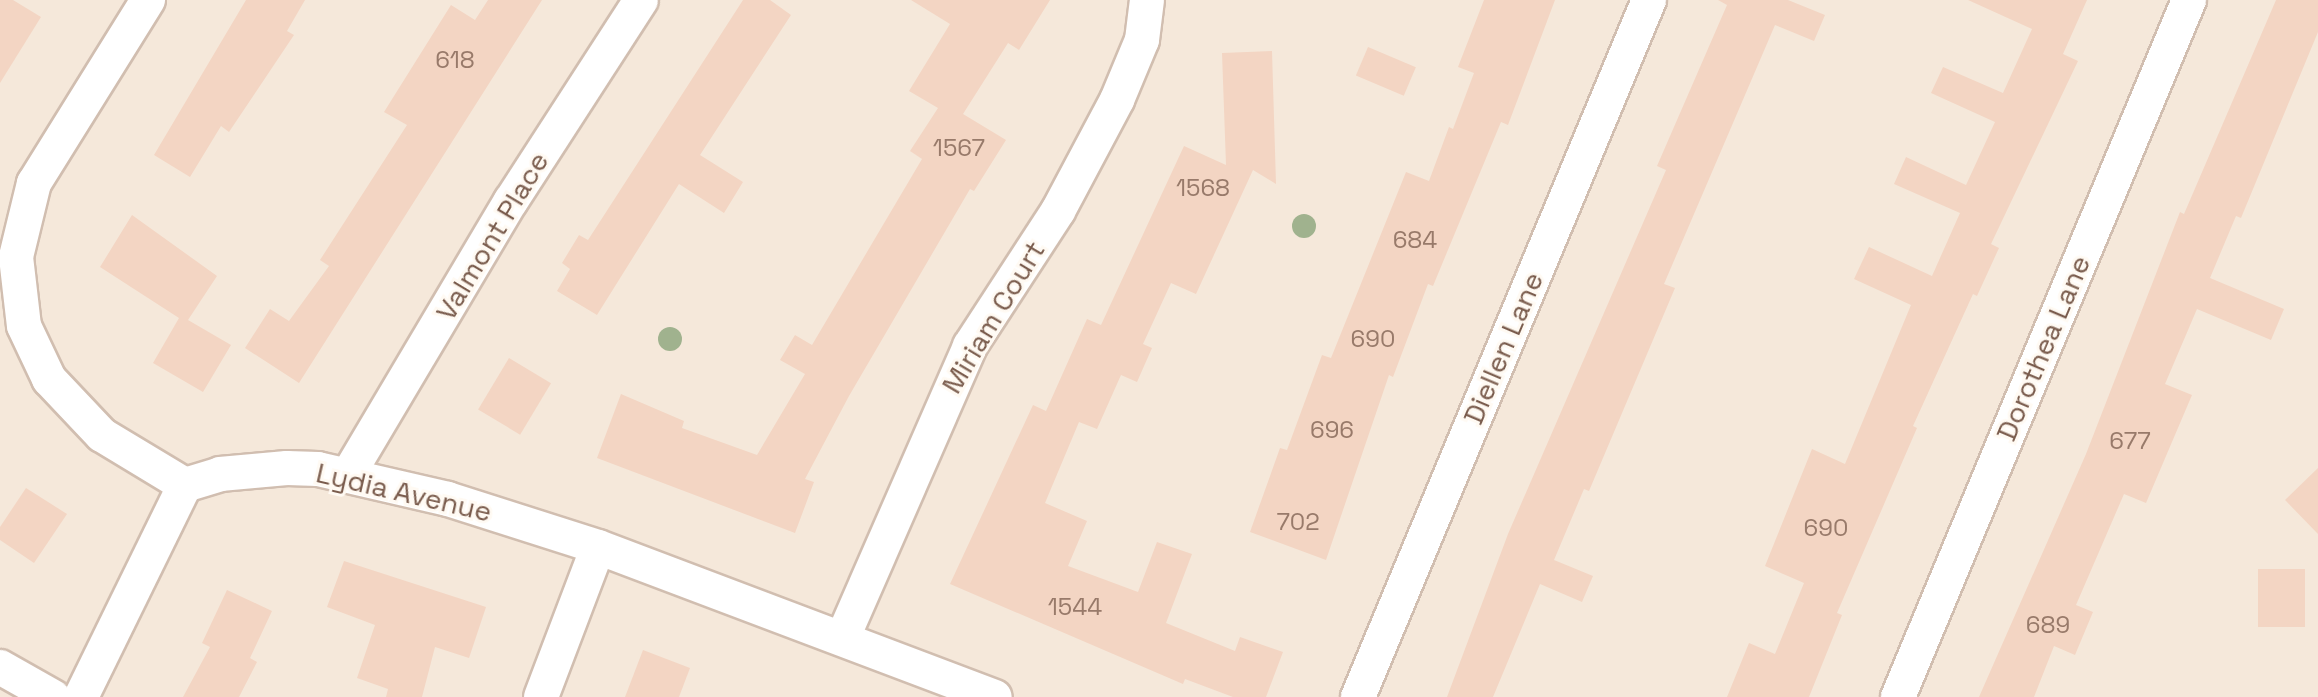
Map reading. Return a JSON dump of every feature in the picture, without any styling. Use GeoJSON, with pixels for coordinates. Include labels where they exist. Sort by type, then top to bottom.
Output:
{"type":"FeatureCollection","features":[{"type":"Feature","properties":{"kind":"street"},"geometry":{"type":"LineString","coordinates":[[81,697],[131,586],[185,485],[102,435],[49,379],[24,326],[16,293],[16,257],[34,183],[148,0]]}},
{"type":"Feature","properties":{"kind":"street","name":"Valmont Place"},"geometry":{"type":"LineString","coordinates":[[348,475],[511,201],[641,0]]}},
{"type":"Feature","properties":{"kind":"street","name":"Miriam Court"},"geometry":{"type":"LineString","coordinates":[[843,637],[970,346],[1058,211],[1117,100],[1142,40],[1147,0]]}},
{"type":"Feature","properties":{"kind":"street","name":"Diellen Lane"},"geometry":{"type":"LineString","coordinates":[[1358,697],[1649,0]]}},
{"type":"Feature","properties":{"kind":"street","name":"Dorothea Lane"},"geometry":{"type":"LineString","coordinates":[[1898,697],[2189,0]]}},
{"type":"Feature","properties":{"kind":"street","name":"Lydia Avenue"},"geometry":{"type":"LineString","coordinates":[[185,485],[255,469],[348,475],[448,499],[598,547],[843,637],[995,697]]}},
{"type":"Feature","properties":{"kind":"street"},"geometry":{"type":"LineString","coordinates":[[541,697],[598,547]]}},
{"type":"Feature","properties":{"kind":"street"},"geometry":{"type":"LineString","coordinates":[[0,667],[53,697]]}},
{"type":"Feature","properties":{"kind":"shaded area"},"geometry":{"type":"Polygon","coordinates":[[[0,0],[2318,0],[2318,697],[0,697],[0,0]]]}},
{"type":"Feature","properties":{"kind":"building"},"geometry":{"type":"Polygon","coordinates":[[[0,0],[13,0],[41,17],[0,83],[0,0]]]}},
{"type":"Feature","properties":{"kind":"building"},"geometry":{"type":"Polygon","coordinates":[[[246,0],[305,0],[287,31],[294,35],[229,132],[221,126],[190,177],[154,155],[246,0]]]}},
{"type":"Feature","properties":{"kind":"building"},"geometry":{"type":"Polygon","coordinates":[[[488,0],[542,0],[299,383],[245,348],[270,309],[289,321],[329,266],[320,260],[407,125],[384,112],[451,5],[475,20],[488,0]]]}},
{"type":"Feature","properties":{"kind":"building"},"geometry":{"type":"Polygon","coordinates":[[[743,0],[770,0],[791,15],[700,155],[743,182],[724,213],[679,184],[597,315],[557,291],[570,269],[562,263],[579,235],[588,240],[743,0]]]}},
{"type":"Feature","properties":{"kind":"building"},"geometry":{"type":"Polygon","coordinates":[[[911,0],[1050,0],[1019,50],[1008,43],[963,114],[1006,140],[974,191],[970,189],[849,396],[805,479],[814,482],[795,533],[597,458],[621,394],[684,421],[682,428],[757,455],[805,374],[780,360],[795,335],[812,345],[922,159],[910,151],[938,108],[909,91],[950,24],[911,0]]]}},
{"type":"Feature","properties":{"kind":"building"},"geometry":{"type":"Polygon","coordinates":[[[1484,0],[1555,0],[1508,125],[1501,122],[1433,286],[1428,284],[1393,377],[1389,375],[1326,560],[1250,532],[1280,448],[1287,450],[1322,355],[1331,358],[1406,172],[1429,181],[1449,127],[1453,129],[1474,73],[1458,67],[1484,0]]]}},
{"type":"Feature","properties":{"kind":"building"},"geometry":{"type":"Polygon","coordinates":[[[1718,0],[1788,0],[1825,15],[1814,41],[1775,25],[1664,284],[1675,288],[1589,491],[1584,489],[1554,560],[1593,576],[1582,602],[1540,584],[1493,697],[1447,697],[1508,534],[1666,170],[1657,166],[1727,5],[1718,0]]]}},
{"type":"Feature","properties":{"kind":"building"},"geometry":{"type":"Polygon","coordinates":[[[1968,0],[2087,0],[2063,54],[2078,61],[1991,244],[1999,248],[1977,296],[1973,294],[1913,426],[1917,428],[1837,613],[1842,615],[1809,697],[1727,697],[1749,643],[1775,654],[1804,583],[1765,566],[1812,449],[1845,464],[1911,305],[1854,279],[1869,247],[1932,276],[1960,213],[1894,184],[1906,157],[1966,185],[1995,122],[1931,93],[1943,67],[2003,93],[2032,29],[1968,0]]]}},
{"type":"Feature","properties":{"kind":"building"},"geometry":{"type":"Polygon","coordinates":[[[2276,0],[2318,0],[2318,32],[2241,218],[2236,216],[2210,278],[2284,309],[2271,340],[2197,309],[2165,384],[2192,395],[2146,503],[2124,494],[2076,605],[2093,612],[2075,655],[2054,646],[2034,697],[1979,697],[2086,454],[2180,212],[2184,214],[2276,0]]]}},
{"type":"Feature","properties":{"kind":"building"},"geometry":{"type":"Polygon","coordinates":[[[1368,47],[1416,67],[1404,96],[1356,76],[1368,47]]]}},
{"type":"Feature","properties":{"kind":"building"},"geometry":{"type":"Polygon","coordinates":[[[1272,51],[1276,184],[1253,170],[1196,294],[1171,283],[1143,344],[1152,348],[1137,382],[1121,375],[1097,429],[1079,422],[1045,503],[1087,521],[1068,566],[1138,592],[1157,542],[1192,554],[1166,623],[1235,651],[1240,637],[1283,652],[1266,697],[1233,697],[1185,679],[1183,684],[950,584],[1033,405],[1046,411],[1087,319],[1101,325],[1184,146],[1226,165],[1222,53],[1272,51]]]}},
{"type":"Feature","properties":{"kind":"building"},"geometry":{"type":"Polygon","coordinates":[[[132,215],[217,276],[188,320],[231,345],[203,392],[153,363],[179,318],[100,267],[132,215]]]}},
{"type":"Feature","properties":{"kind":"building"},"geometry":{"type":"Polygon","coordinates":[[[509,358],[551,383],[520,435],[478,409],[509,358]]]}},
{"type":"Feature","properties":{"kind":"building"},"geometry":{"type":"Polygon","coordinates":[[[2318,468],[2318,534],[2285,500],[2318,468]]]}},
{"type":"Feature","properties":{"kind":"building"},"geometry":{"type":"Polygon","coordinates":[[[26,488],[67,514],[34,563],[0,540],[0,527],[26,488]]]}},
{"type":"Feature","properties":{"kind":"building"},"geometry":{"type":"Polygon","coordinates":[[[344,561],[486,607],[469,658],[435,647],[422,697],[386,697],[388,689],[357,678],[375,625],[327,607],[344,561]]]}},
{"type":"Feature","properties":{"kind":"building"},"geometry":{"type":"Polygon","coordinates":[[[2258,569],[2305,569],[2305,627],[2258,627],[2258,569]]]}},
{"type":"Feature","properties":{"kind":"building"},"geometry":{"type":"Polygon","coordinates":[[[227,590],[272,611],[250,658],[257,662],[239,697],[183,697],[210,647],[202,643],[227,590]]]}},
{"type":"Feature","properties":{"kind":"building"},"geometry":{"type":"Polygon","coordinates":[[[643,650],[690,668],[679,697],[625,697],[643,650]]]}}]}
